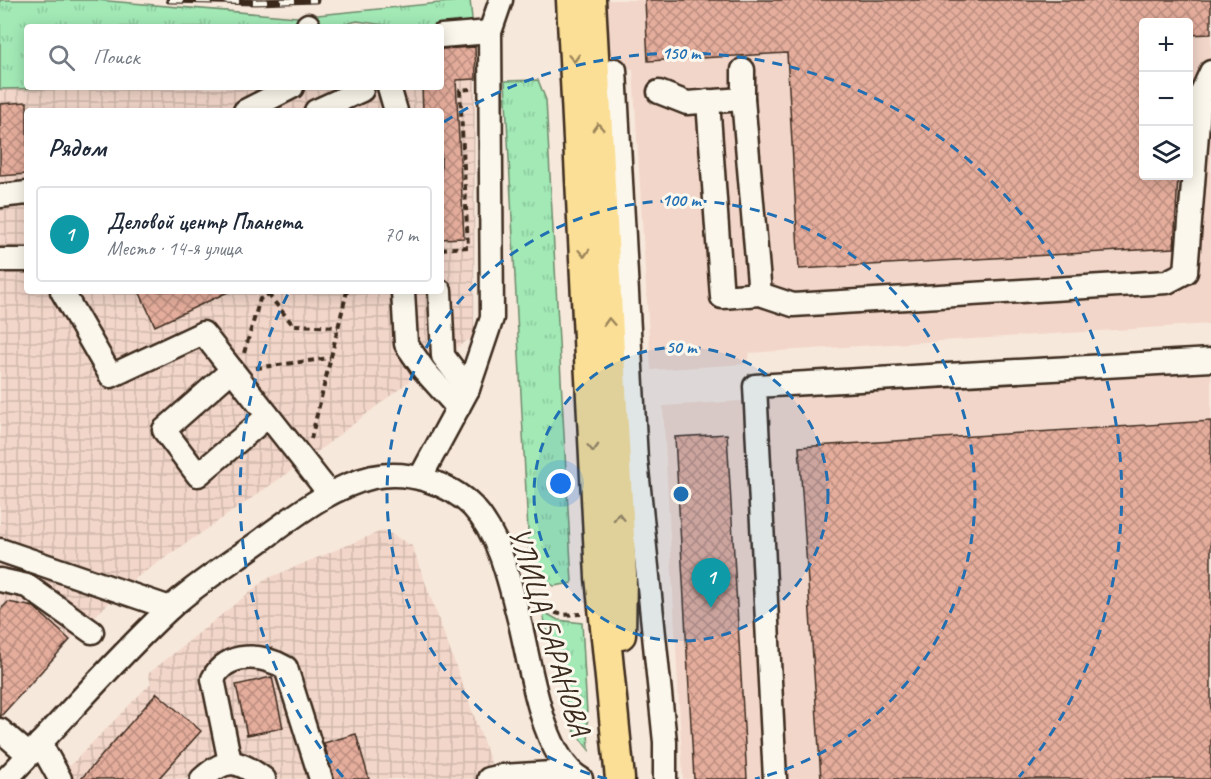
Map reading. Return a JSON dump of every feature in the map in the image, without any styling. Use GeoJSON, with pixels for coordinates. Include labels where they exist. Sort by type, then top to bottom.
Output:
{"type":"FeatureCollection","features":[{"type":"Feature","properties":{"kind":"main road"},"geometry":{"type":"LineString","coordinates":[[571,0],[611,576]]}},
{"type":"Feature","properties":{"kind":"main road"},"geometry":{"type":"LineString","coordinates":[[591,0],[619,769]]}},
{"type":"Feature","properties":{"kind":"street"},"geometry":{"type":"LineString","coordinates":[[420,478],[463,398],[492,318],[490,32],[501,0]]}},
{"type":"Feature","properties":{"kind":"street"},"geometry":{"type":"LineString","coordinates":[[444,36],[490,32]]}},
{"type":"Feature","properties":{"kind":"street"},"geometry":{"type":"LineString","coordinates":[[615,70],[636,460],[665,742],[665,779]]}},
{"type":"Feature","properties":{"kind":"street"},"geometry":{"type":"LineString","coordinates":[[743,70],[743,99],[760,294]]}},
{"type":"Feature","properties":{"kind":"street"},"geometry":{"type":"LineString","coordinates":[[708,101],[722,297],[760,294],[793,305],[1167,282],[1186,272],[1200,96],[1211,72]]}},
{"type":"Feature","properties":{"kind":"street"},"geometry":{"type":"LineString","coordinates":[[251,108],[286,90]]}},
{"type":"Feature","properties":{"kind":"street"},"geometry":{"type":"LineString","coordinates":[[323,108],[362,90]]}},
{"type":"Feature","properties":{"kind":"street"},"geometry":{"type":"LineString","coordinates":[[390,90],[395,108]]}},
{"type":"Feature","properties":{"kind":"street"},"geometry":{"type":"LineString","coordinates":[[659,92],[687,103],[743,99]]}},
{"type":"Feature","properties":{"kind":"street"},"geometry":{"type":"LineString","coordinates":[[0,196],[24,193]]}},
{"type":"Feature","properties":{"kind":"street"},"geometry":{"type":"LineString","coordinates":[[0,260],[24,260]]}},
{"type":"Feature","properties":{"kind":"street"},"geometry":{"type":"LineString","coordinates":[[64,294],[111,376],[203,333],[245,365],[268,416],[330,494]]}},
{"type":"Feature","properties":{"kind":"street"},"geometry":{"type":"LineString","coordinates":[[403,294],[406,344],[424,370],[463,398]]}},
{"type":"Feature","properties":{"kind":"street"},"geometry":{"type":"LineString","coordinates":[[440,294],[443,356],[463,398]]}},
{"type":"Feature","properties":{"kind":"street"},"geometry":{"type":"LineString","coordinates":[[775,779],[755,386],[1211,360]]}},
{"type":"Feature","properties":{"kind":"street"},"geometry":{"type":"LineString","coordinates":[[245,365],[164,430],[198,474],[268,416]]}},
{"type":"Feature","properties":{"kind":"street","name":"УЛИЦА БАРАНОВА"},"geometry":{"type":"LineString","coordinates":[[6,779],[170,608],[330,494],[372,477],[396,474],[420,478],[448,489],[472,507],[490,531],[510,584],[551,744],[574,777]]}},
{"type":"Feature","properties":{"kind":"street"},"geometry":{"type":"LineString","coordinates":[[0,550],[170,608]]}},
{"type":"Feature","properties":{"kind":"street"},"geometry":{"type":"LineString","coordinates":[[0,580],[27,586],[92,632]]}},
{"type":"Feature","properties":{"kind":"street"},"geometry":{"type":"LineString","coordinates":[[230,762],[213,680],[218,669],[227,661],[260,658],[286,668],[321,779]]}},
{"type":"Feature","properties":{"kind":"street"},"geometry":{"type":"LineString","coordinates":[[0,730],[35,749],[60,779]]}},
{"type":"Feature","properties":{"kind":"street"},"geometry":{"type":"LineString","coordinates":[[202,779],[216,767],[230,762],[243,764],[264,779]]}},
{"type":"Feature","properties":{"kind":"street"},"geometry":{"type":"LineString","coordinates":[[489,779],[502,776],[574,777]]}},
{"type":"Feature","properties":{"kind":"path"},"geometry":{"type":"LineString","coordinates":[[444,249],[468,247],[460,90],[490,88]]}},
{"type":"Feature","properties":{"kind":"path"},"geometry":{"type":"LineString","coordinates":[[260,378],[245,365],[244,350],[260,299],[268,294],[293,325],[338,327]]}},
{"type":"Feature","properties":{"kind":"path"},"geometry":{"type":"LineString","coordinates":[[295,451],[310,440],[346,294]]}},
{"type":"Feature","properties":{"kind":"path"},"geometry":{"type":"LineString","coordinates":[[245,365],[330,358]]}},
{"type":"Feature","properties":{"kind":"path"},"geometry":{"type":"LineString","coordinates":[[533,607],[563,615],[588,613]]}},
{"type":"Feature","properties":{"kind":"shaded area"},"geometry":{"type":"Polygon","coordinates":[[[604,0],[1211,0],[1211,324],[749,353],[747,364],[651,370],[633,70],[608,56],[604,0]]]}},
{"type":"Feature","properties":{"kind":"shaded area"},"geometry":{"type":"Polygon","coordinates":[[[475,47],[474,336],[416,376],[304,462],[133,580],[70,640],[0,718],[0,89],[444,90],[444,49],[475,47]]]}},
{"type":"Feature","properties":{"kind":"shaded area"},"geometry":{"type":"Polygon","coordinates":[[[1211,371],[1211,779],[683,779],[663,406],[1211,371]]]}},
{"type":"Feature","properties":{"kind":"shaded area"},"geometry":{"type":"Polygon","coordinates":[[[384,530],[412,546],[497,779],[57,779],[151,683],[148,674],[266,579],[384,530]]]}},
{"type":"Feature","properties":{"kind":"green space"},"geometry":{"type":"Polygon","coordinates":[[[0,0],[96,0],[297,17],[470,0],[475,47],[444,49],[444,24],[377,24],[357,21],[346,24],[24,24],[24,89],[0,89],[0,0]]]}},
{"type":"Feature","properties":{"kind":"green space"},"geometry":{"type":"Polygon","coordinates":[[[538,80],[546,100],[572,583],[554,586],[530,570],[505,81],[538,80]]]}},
{"type":"Feature","properties":{"kind":"green space"},"geometry":{"type":"Polygon","coordinates":[[[542,611],[558,620],[582,623],[589,750],[574,731],[542,611]]]}},
{"type":"Feature","properties":{"kind":"building"},"geometry":{"type":"Polygon","coordinates":[[[645,0],[1211,0],[1211,34],[1193,35],[1193,18],[1139,18],[1139,180],[1178,180],[1174,248],[799,269],[787,53],[648,61],[645,0]]]}},
{"type":"Feature","properties":{"kind":"building"},"geometry":{"type":"Polygon","coordinates":[[[475,47],[476,79],[456,80],[464,238],[444,239],[444,108],[423,108],[422,90],[444,90],[444,49],[475,47]]]}},
{"type":"Feature","properties":{"kind":"building"},"geometry":{"type":"Polygon","coordinates":[[[27,102],[27,108],[24,108],[24,174],[0,176],[0,104],[27,102]]]}},
{"type":"Feature","properties":{"kind":"building"},"geometry":{"type":"Polygon","coordinates":[[[140,294],[224,294],[155,326],[140,294]]]}},
{"type":"Feature","properties":{"kind":"building"},"geometry":{"type":"Polygon","coordinates":[[[1211,421],[1211,779],[821,779],[799,447],[1211,421]]]}},
{"type":"Feature","properties":{"kind":"building"},"geometry":{"type":"Polygon","coordinates":[[[727,434],[747,779],[694,779],[675,437],[727,434]]]}},
{"type":"Feature","properties":{"kind":"building"},"geometry":{"type":"Polygon","coordinates":[[[8,602],[34,607],[70,640],[0,717],[0,610],[8,602]]]}},
{"type":"Feature","properties":{"kind":"building"},"geometry":{"type":"Polygon","coordinates":[[[272,677],[283,728],[247,735],[236,685],[272,677]]]}},
{"type":"Feature","properties":{"kind":"building"},"geometry":{"type":"Polygon","coordinates":[[[157,693],[201,731],[158,779],[81,779],[157,693]]]}},
{"type":"Feature","properties":{"kind":"building"},"geometry":{"type":"Polygon","coordinates":[[[356,734],[369,779],[334,779],[324,743],[356,734]]]}},
{"type":"Feature","properties":{"kind":"railway"},"geometry":{"type":"LineString","coordinates":[[169,0],[257,2],[316,0]]}},
{"type":"Feature","properties":{"kind":"place","name":"Деловой центр Планета"},"geometry":{"type":"Point","coordinates":[711,608]}}]}
